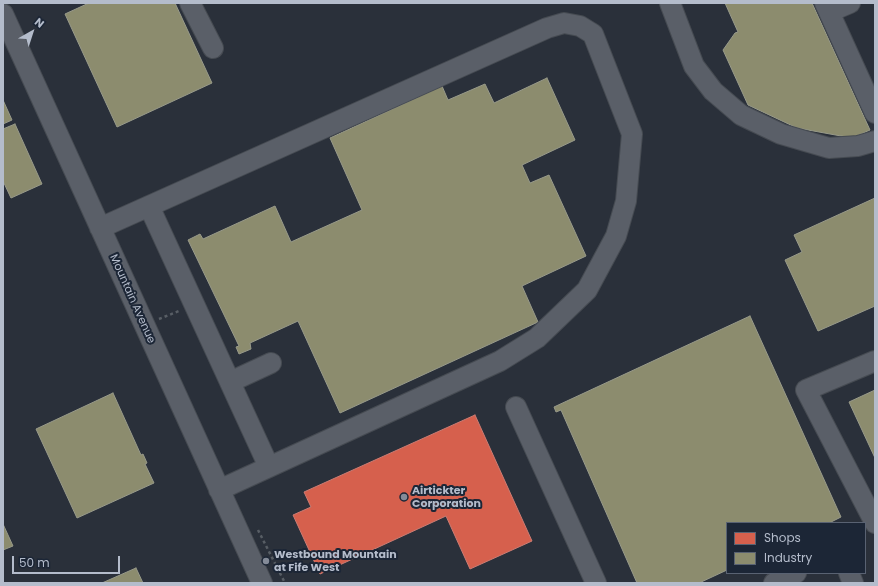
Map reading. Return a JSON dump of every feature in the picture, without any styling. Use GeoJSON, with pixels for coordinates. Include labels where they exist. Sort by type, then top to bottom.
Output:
{"type":"FeatureCollection","features":[{"type":"Feature","properties":{"kind":"street"},"geometry":{"type":"LineString","coordinates":[[190,3],[213,48]]}},
{"type":"Feature","properties":{"kind":"street"},"geometry":{"type":"LineString","coordinates":[[670,3],[694,66],[713,91],[741,115],[781,134],[829,148],[858,146],[875,141]]}},
{"type":"Feature","properties":{"kind":"street"},"geometry":{"type":"LineString","coordinates":[[850,3],[827,8],[875,113]]}},
{"type":"Feature","properties":{"kind":"street","name":"Mountain Avenue"},"geometry":{"type":"LineString","coordinates":[[3,14],[262,583]]}},
{"type":"Feature","properties":{"kind":"street"},"geometry":{"type":"LineString","coordinates":[[100,228],[547,28],[564,23],[580,26],[593,34],[632,134],[626,201],[616,236],[587,290],[537,338],[500,361],[220,490]]}},
{"type":"Feature","properties":{"kind":"street"},"geometry":{"type":"LineString","coordinates":[[150,206],[269,467]]}},
{"type":"Feature","properties":{"kind":"street"},"geometry":{"type":"LineString","coordinates":[[875,361],[806,390],[875,523]]}},
{"type":"Feature","properties":{"kind":"street"},"geometry":{"type":"LineString","coordinates":[[230,382],[271,363]]}},
{"type":"Feature","properties":{"kind":"street"},"geometry":{"type":"LineString","coordinates":[[516,407],[596,583]]}},
{"type":"Feature","properties":{"kind":"street"},"geometry":{"type":"LineString","coordinates":[[774,583],[794,574]]}},
{"type":"Feature","properties":{"kind":"path"},"geometry":{"type":"LineString","coordinates":[[143,322],[158,319],[194,304]]}},
{"type":"Feature","properties":{"kind":"building: Shops"},"geometry":{"type":"Polygon","coordinates":[[[475,415],[532,541],[470,569],[446,516],[320,574],[293,515],[311,507],[304,492],[475,415]]]}},
{"type":"Feature","properties":{"kind":"building: Industry"},"geometry":{"type":"Polygon","coordinates":[[[89,3],[175,3],[212,83],[117,127],[65,14],[89,3]]]}},
{"type":"Feature","properties":{"kind":"building: Industry"},"geometry":{"type":"Polygon","coordinates":[[[725,3],[812,3],[870,130],[852,138],[797,128],[748,105],[723,50],[735,33],[738,32],[725,3]]]}},
{"type":"Feature","properties":{"kind":"building: Industry"},"geometry":{"type":"Polygon","coordinates":[[[547,78],[575,140],[522,165],[530,183],[549,175],[586,256],[522,286],[538,322],[340,413],[298,321],[250,343],[251,349],[239,354],[236,347],[239,346],[188,240],[200,234],[203,239],[275,206],[291,242],[362,210],[330,138],[442,86],[448,100],[485,84],[494,103],[547,78]]]}},
{"type":"Feature","properties":{"kind":"building: Industry"},"geometry":{"type":"Polygon","coordinates":[[[3,100],[12,120],[3,124],[3,100]]]}},
{"type":"Feature","properties":{"kind":"building: Industry"},"geometry":{"type":"Polygon","coordinates":[[[15,124],[42,184],[11,198],[3,181],[3,129],[15,124]]]}},
{"type":"Feature","properties":{"kind":"building: Industry"},"geometry":{"type":"Polygon","coordinates":[[[875,198],[875,306],[818,331],[785,260],[802,252],[794,235],[875,198]]]}},
{"type":"Feature","properties":{"kind":"building: Industry"},"geometry":{"type":"Polygon","coordinates":[[[750,316],[841,517],[831,522],[726,522],[726,570],[699,583],[637,583],[561,410],[556,412],[554,407],[750,316]]]}},
{"type":"Feature","properties":{"kind":"building: Industry"},"geometry":{"type":"Polygon","coordinates":[[[875,390],[875,458],[849,402],[875,390]]]}},
{"type":"Feature","properties":{"kind":"building: Industry"},"geometry":{"type":"Polygon","coordinates":[[[113,393],[141,455],[143,454],[147,463],[145,464],[154,483],[77,518],[36,429],[113,393]]]}},
{"type":"Feature","properties":{"kind":"building: Industry"},"geometry":{"type":"Polygon","coordinates":[[[3,524],[13,546],[3,550],[3,524]]]}},
{"type":"Feature","properties":{"kind":"building: Industry"},"geometry":{"type":"Polygon","coordinates":[[[136,568],[143,583],[102,583],[136,568]]]}},
{"type":"Feature","properties":{"kind":"place","name":"Airtickter Corporation"},"geometry":{"type":"Point","coordinates":[404,497]}},
{"type":"Feature","properties":{"kind":"place","name":"Westbound Mountain at Fife West"},"geometry":{"type":"Point","coordinates":[266,561]}}]}
